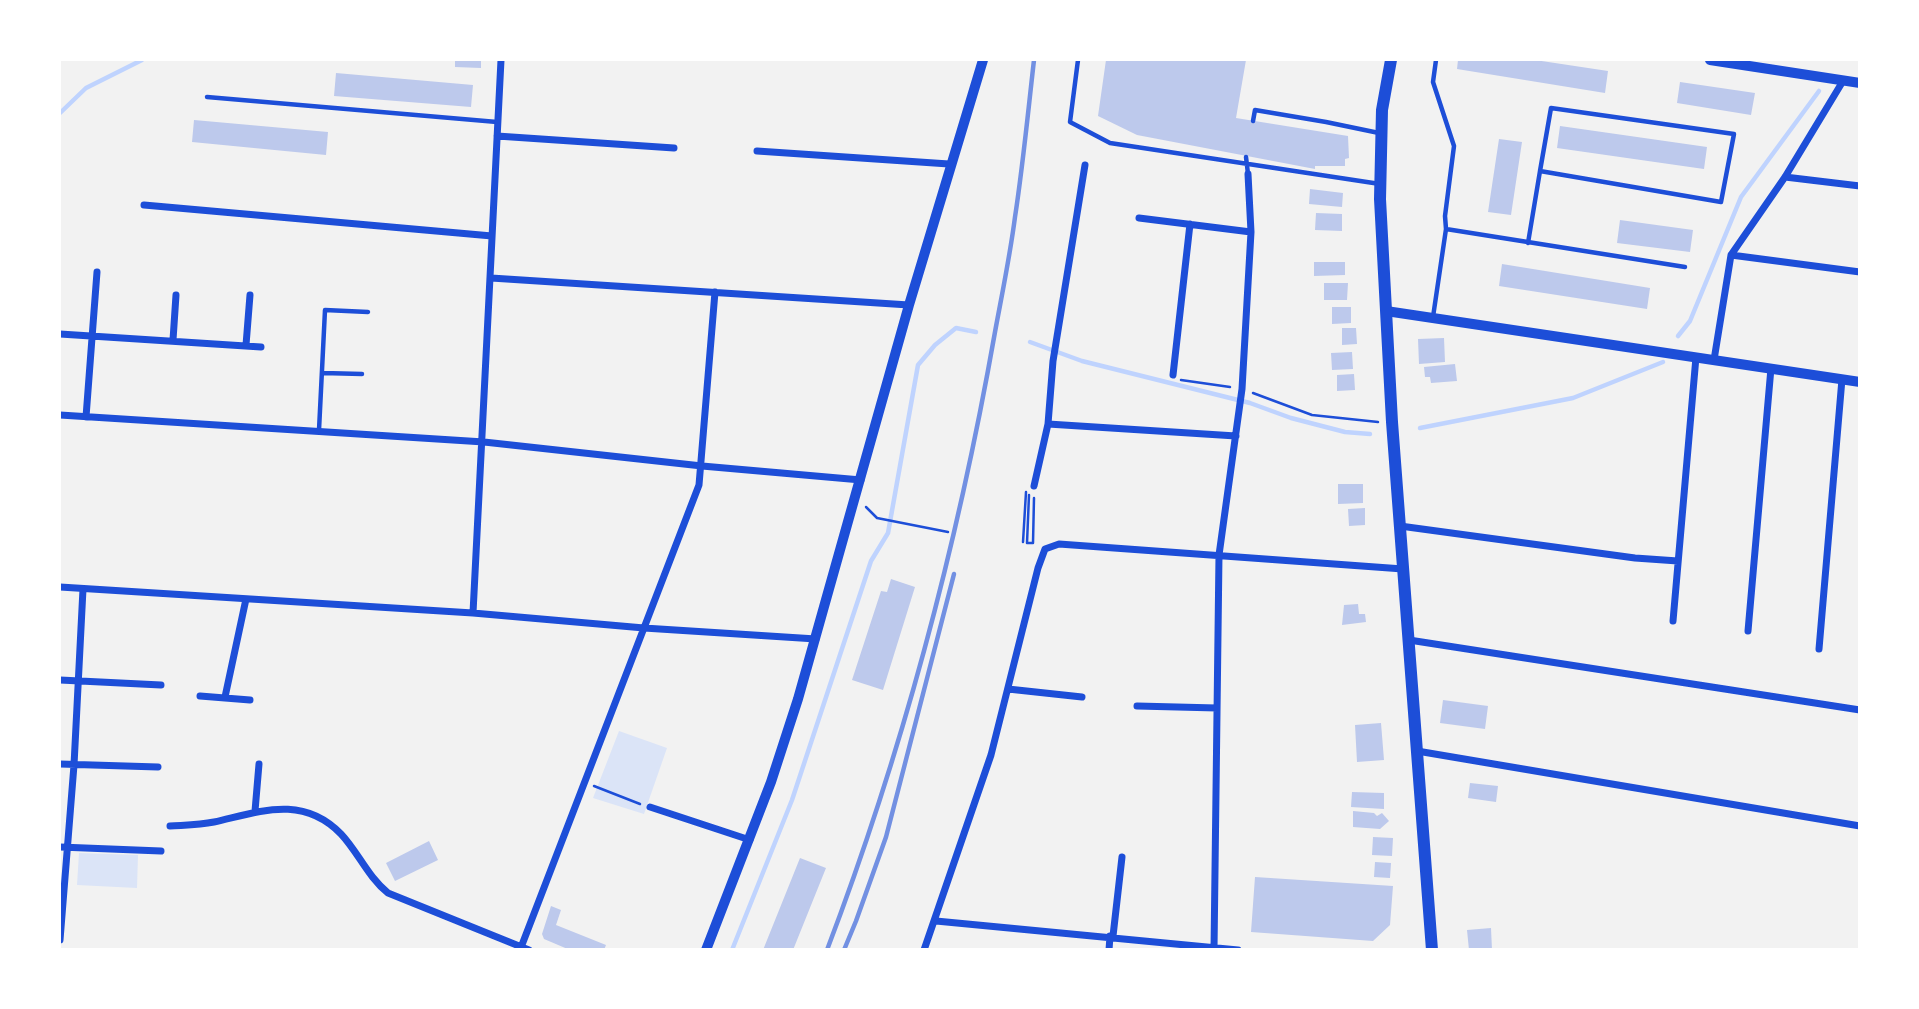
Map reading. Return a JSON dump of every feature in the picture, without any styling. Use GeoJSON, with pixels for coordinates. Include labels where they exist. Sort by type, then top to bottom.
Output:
{"type":"FeatureCollection","features":[{"type":"Feature","properties":{"kind":"main road"},"geometry":{"type":"LineString","coordinates":[[706,950],[750,840],[783,747],[816,639],[949,164],[983,60]]}},
{"type":"Feature","properties":{"kind":"main road"},"geometry":{"type":"LineString","coordinates":[[1391,60],[1380,133],[1380,184],[1400,526],[1432,950]]}},
{"type":"Feature","properties":{"kind":"main road"},"geometry":{"type":"LineString","coordinates":[[1386,311],[1860,382]]}},
{"type":"Feature","properties":{"kind":"street"},"geometry":{"type":"LineString","coordinates":[[473,613],[484,442],[501,60]]}},
{"type":"Feature","properties":{"kind":"street"},"geometry":{"type":"LineString","coordinates":[[1710,60],[1760,64],[1860,83]]}},
{"type":"Feature","properties":{"kind":"street"},"geometry":{"type":"LineString","coordinates":[[1714,360],[1731,255],[1785,177],[1843,81]]}},
{"type":"Feature","properties":{"kind":"street"},"geometry":{"type":"LineString","coordinates":[[497,136],[674,148]]}},
{"type":"Feature","properties":{"kind":"street"},"geometry":{"type":"LineString","coordinates":[[757,150],[949,164]]}},
{"type":"Feature","properties":{"kind":"street"},"geometry":{"type":"LineString","coordinates":[[1034,486],[1048,424],[1053,361],[1085,165]]}},
{"type":"Feature","properties":{"kind":"street"},"geometry":{"type":"LineString","coordinates":[[1214,948],[1219,555],[1242,389],[1251,232],[1248,174]]}},
{"type":"Feature","properties":{"kind":"street"},"geometry":{"type":"LineString","coordinates":[[1785,177],[1860,186]]}},
{"type":"Feature","properties":{"kind":"street"},"geometry":{"type":"LineString","coordinates":[[144,205],[492,236]]}},
{"type":"Feature","properties":{"kind":"street"},"geometry":{"type":"LineString","coordinates":[[1139,218],[1251,232]]}},
{"type":"Feature","properties":{"kind":"street"},"geometry":{"type":"LineString","coordinates":[[1173,375],[1189,223]]}},
{"type":"Feature","properties":{"kind":"street"},"geometry":{"type":"LineString","coordinates":[[1731,255],[1860,272]]}},
{"type":"Feature","properties":{"kind":"street"},"geometry":{"type":"LineString","coordinates":[[86,417],[97,272]]}},
{"type":"Feature","properties":{"kind":"street"},"geometry":{"type":"LineString","coordinates":[[491,278],[909,305]]}},
{"type":"Feature","properties":{"kind":"street"},"geometry":{"type":"LineString","coordinates":[[170,825],[211,822],[264,809],[289,809],[314,815],[343,836],[379,886],[388,893],[523,949],[699,485],[715,292]]}},
{"type":"Feature","properties":{"kind":"street"},"geometry":{"type":"LineString","coordinates":[[173,340],[176,295]]}},
{"type":"Feature","properties":{"kind":"street"},"geometry":{"type":"LineString","coordinates":[[246,345],[250,295]]}},
{"type":"Feature","properties":{"kind":"street"},"geometry":{"type":"LineString","coordinates":[[60,334],[261,347]]}},
{"type":"Feature","properties":{"kind":"street"},"geometry":{"type":"LineString","coordinates":[[1673,621],[1696,357]]}},
{"type":"Feature","properties":{"kind":"street"},"geometry":{"type":"LineString","coordinates":[[1748,631],[1771,368]]}},
{"type":"Feature","properties":{"kind":"street"},"geometry":{"type":"LineString","coordinates":[[1819,649],[1842,379]]}},
{"type":"Feature","properties":{"kind":"street"},"geometry":{"type":"LineString","coordinates":[[60,415],[484,442],[861,480]]}},
{"type":"Feature","properties":{"kind":"street"},"geometry":{"type":"LineString","coordinates":[[1048,424],[1236,436]]}},
{"type":"Feature","properties":{"kind":"street"},"geometry":{"type":"LineString","coordinates":[[1400,526],[1635,558],[1678,561]]}},
{"type":"Feature","properties":{"kind":"street"},"geometry":{"type":"LineString","coordinates":[[924,950],[992,755],[1045,549],[1059,544],[1403,569]]}},
{"type":"Feature","properties":{"kind":"street"},"geometry":{"type":"LineString","coordinates":[[60,587],[473,613],[816,639]]}},
{"type":"Feature","properties":{"kind":"street"},"geometry":{"type":"LineString","coordinates":[[60,940],[64,847],[74,765],[83,589]]}},
{"type":"Feature","properties":{"kind":"street"},"geometry":{"type":"LineString","coordinates":[[225,697],[246,599]]}},
{"type":"Feature","properties":{"kind":"street"},"geometry":{"type":"LineString","coordinates":[[1409,640],[1860,710]]}},
{"type":"Feature","properties":{"kind":"street"},"geometry":{"type":"LineString","coordinates":[[60,680],[161,685]]}},
{"type":"Feature","properties":{"kind":"street"},"geometry":{"type":"LineString","coordinates":[[1008,690],[1082,697]]}},
{"type":"Feature","properties":{"kind":"street"},"geometry":{"type":"LineString","coordinates":[[200,695],[250,700]]}},
{"type":"Feature","properties":{"kind":"street"},"geometry":{"type":"LineString","coordinates":[[1137,706],[1217,708]]}},
{"type":"Feature","properties":{"kind":"street"},"geometry":{"type":"LineString","coordinates":[[1416,751],[1860,827]]}},
{"type":"Feature","properties":{"kind":"street"},"geometry":{"type":"LineString","coordinates":[[60,764],[158,767]]}},
{"type":"Feature","properties":{"kind":"street"},"geometry":{"type":"LineString","coordinates":[[255,811],[259,764]]}},
{"type":"Feature","properties":{"kind":"street"},"geometry":{"type":"LineString","coordinates":[[650,807],[750,840]]}},
{"type":"Feature","properties":{"kind":"street"},"geometry":{"type":"LineString","coordinates":[[64,847],[161,851]]}},
{"type":"Feature","properties":{"kind":"street"},"geometry":{"type":"LineString","coordinates":[[1109,950],[1122,857]]}},
{"type":"Feature","properties":{"kind":"street"},"geometry":{"type":"LineString","coordinates":[[936,921],[1238,950]]}},
{"type":"Feature","properties":{"kind":"lane"},"geometry":{"type":"LineString","coordinates":[[1078,60],[1070,122],[1110,143],[1380,184]]}},
{"type":"Feature","properties":{"kind":"lane"},"geometry":{"type":"LineString","coordinates":[[1433,318],[1446,229],[1445,215],[1454,146],[1433,82],[1436,60]]}},
{"type":"Feature","properties":{"kind":"lane"},"geometry":{"type":"LineString","coordinates":[[207,97],[498,122]]}},
{"type":"Feature","properties":{"kind":"lane"},"geometry":{"type":"LineString","coordinates":[[1528,243],[1540,171],[1551,108],[1734,134],[1721,202],[1540,171]]}},
{"type":"Feature","properties":{"kind":"lane"},"geometry":{"type":"LineString","coordinates":[[1253,121],[1255,110],[1380,133]]}},
{"type":"Feature","properties":{"kind":"lane"},"geometry":{"type":"LineString","coordinates":[[1246,157],[1248,174]]}},
{"type":"Feature","properties":{"kind":"lane"},"geometry":{"type":"LineString","coordinates":[[1446,229],[1685,267]]}},
{"type":"Feature","properties":{"kind":"lane"},"geometry":{"type":"LineString","coordinates":[[318,430],[325,310],[368,312]]}},
{"type":"Feature","properties":{"kind":"lane"},"geometry":{"type":"LineString","coordinates":[[323,373],[362,374]]}},
{"type":"Feature","properties":{"kind":"path"},"geometry":{"type":"LineString","coordinates":[[1173,375],[1184,382],[1242,389],[1312,415],[1364,422]]}},
{"type":"Feature","properties":{"kind":"path"},"geometry":{"type":"LineString","coordinates":[[1032,543],[1034,486]]}},
{"type":"Feature","properties":{"kind":"path"},"geometry":{"type":"LineString","coordinates":[[1023,542],[1026,490],[1029,490],[1027,543],[1045,549]]}},
{"type":"Feature","properties":{"kind":"path"},"geometry":{"type":"LineString","coordinates":[[877,518],[948,532]]}},
{"type":"Feature","properties":{"kind":"path"},"geometry":{"type":"LineString","coordinates":[[586,782],[650,807]]}},
{"type":"Feature","properties":{"kind":"shaded area"},"geometry":{"type":"Polygon","coordinates":[[[619,731],[667,748],[644,814],[593,798],[619,731]]]}},
{"type":"Feature","properties":{"kind":"shaded area"},"geometry":{"type":"Polygon","coordinates":[[[79,853],[138,855],[137,888],[77,885],[79,853]]]}},
{"type":"Feature","properties":{"kind":"building"},"geometry":{"type":"Polygon","coordinates":[[[455,60],[481,60],[481,68],[455,67],[455,60]]]}},
{"type":"Feature","properties":{"kind":"building"},"geometry":{"type":"Polygon","coordinates":[[[1106,60],[1246,60],[1236,118],[1348,136],[1349,158],[1345,159],[1345,166],[1315,166],[1315,169],[1137,135],[1098,116],[1106,60]]]}},
{"type":"Feature","properties":{"kind":"building"},"geometry":{"type":"Polygon","coordinates":[[[1458,60],[1535,60],[1608,71],[1605,93],[1457,69],[1458,60]]]}},
{"type":"Feature","properties":{"kind":"building"},"geometry":{"type":"Polygon","coordinates":[[[336,73],[473,85],[471,107],[334,96],[336,73]]]}},
{"type":"Feature","properties":{"kind":"building"},"geometry":{"type":"Polygon","coordinates":[[[1680,82],[1755,93],[1751,115],[1677,103],[1680,82]]]}},
{"type":"Feature","properties":{"kind":"building"},"geometry":{"type":"Polygon","coordinates":[[[194,120],[328,132],[326,155],[192,142],[194,120]]]}},
{"type":"Feature","properties":{"kind":"building"},"geometry":{"type":"Polygon","coordinates":[[[1560,126],[1707,147],[1704,169],[1557,148],[1560,126]]]}},
{"type":"Feature","properties":{"kind":"building"},"geometry":{"type":"Polygon","coordinates":[[[1499,139],[1522,142],[1511,215],[1488,212],[1499,139]]]}},
{"type":"Feature","properties":{"kind":"building"},"geometry":{"type":"Polygon","coordinates":[[[1310,189],[1343,193],[1342,207],[1309,204],[1310,189]]]}},
{"type":"Feature","properties":{"kind":"building"},"geometry":{"type":"Polygon","coordinates":[[[1316,213],[1342,214],[1342,231],[1315,230],[1316,213]]]}},
{"type":"Feature","properties":{"kind":"building"},"geometry":{"type":"Polygon","coordinates":[[[1620,220],[1693,230],[1690,252],[1617,243],[1620,220]]]}},
{"type":"Feature","properties":{"kind":"building"},"geometry":{"type":"Polygon","coordinates":[[[1314,262],[1345,262],[1345,275],[1314,276],[1314,262]]]}},
{"type":"Feature","properties":{"kind":"building"},"geometry":{"type":"Polygon","coordinates":[[[1502,264],[1650,288],[1647,309],[1499,286],[1502,264]]]}},
{"type":"Feature","properties":{"kind":"building"},"geometry":{"type":"Polygon","coordinates":[[[1324,283],[1348,283],[1347,300],[1324,300],[1324,283]]]}},
{"type":"Feature","properties":{"kind":"building"},"geometry":{"type":"Polygon","coordinates":[[[1332,307],[1351,307],[1351,323],[1332,324],[1332,307]]]}},
{"type":"Feature","properties":{"kind":"building"},"geometry":{"type":"Polygon","coordinates":[[[1342,328],[1356,328],[1357,344],[1342,345],[1342,328]]]}},
{"type":"Feature","properties":{"kind":"building"},"geometry":{"type":"Polygon","coordinates":[[[1444,338],[1445,362],[1419,364],[1418,339],[1444,338]]]}},
{"type":"Feature","properties":{"kind":"building"},"geometry":{"type":"Polygon","coordinates":[[[1352,352],[1353,369],[1332,370],[1331,353],[1352,352]]]}},
{"type":"Feature","properties":{"kind":"building"},"geometry":{"type":"Polygon","coordinates":[[[1455,364],[1457,381],[1431,383],[1430,377],[1425,377],[1424,367],[1455,364]]]}},
{"type":"Feature","properties":{"kind":"building"},"geometry":{"type":"Polygon","coordinates":[[[1354,374],[1355,390],[1337,391],[1337,375],[1354,374]]]}},
{"type":"Feature","properties":{"kind":"building"},"geometry":{"type":"Polygon","coordinates":[[[1338,484],[1363,484],[1363,503],[1338,504],[1338,484]]]}},
{"type":"Feature","properties":{"kind":"building"},"geometry":{"type":"Polygon","coordinates":[[[1365,508],[1365,525],[1349,526],[1348,509],[1365,508]]]}},
{"type":"Feature","properties":{"kind":"building"},"geometry":{"type":"Polygon","coordinates":[[[891,579],[915,587],[883,690],[852,680],[881,591],[887,592],[891,579]]]}},
{"type":"Feature","properties":{"kind":"building"},"geometry":{"type":"Polygon","coordinates":[[[1358,604],[1359,614],[1365,614],[1366,622],[1342,625],[1344,605],[1358,604]]]}},
{"type":"Feature","properties":{"kind":"building"},"geometry":{"type":"Polygon","coordinates":[[[1443,700],[1488,706],[1485,729],[1440,723],[1443,700]]]}},
{"type":"Feature","properties":{"kind":"building"},"geometry":{"type":"Polygon","coordinates":[[[1381,723],[1384,760],[1357,762],[1355,725],[1381,723]]]}},
{"type":"Feature","properties":{"kind":"building"},"geometry":{"type":"Polygon","coordinates":[[[1470,783],[1498,786],[1496,802],[1468,798],[1470,783]]]}},
{"type":"Feature","properties":{"kind":"building"},"geometry":{"type":"Polygon","coordinates":[[[1352,792],[1384,793],[1384,809],[1351,807],[1352,792]]]}},
{"type":"Feature","properties":{"kind":"building"},"geometry":{"type":"Polygon","coordinates":[[[1353,811],[1374,813],[1377,816],[1382,813],[1389,821],[1380,829],[1353,827],[1353,811]]]}},
{"type":"Feature","properties":{"kind":"building"},"geometry":{"type":"Polygon","coordinates":[[[1373,837],[1393,838],[1392,856],[1372,855],[1373,837]]]}},
{"type":"Feature","properties":{"kind":"building"},"geometry":{"type":"Polygon","coordinates":[[[429,841],[438,860],[395,881],[386,863],[429,841]]]}},
{"type":"Feature","properties":{"kind":"building"},"geometry":{"type":"Polygon","coordinates":[[[800,858],[826,868],[793,950],[763,950],[800,858]]]}},
{"type":"Feature","properties":{"kind":"building"},"geometry":{"type":"Polygon","coordinates":[[[1375,862],[1391,863],[1390,878],[1374,877],[1375,862]]]}},
{"type":"Feature","properties":{"kind":"building"},"geometry":{"type":"Polygon","coordinates":[[[1255,877],[1393,886],[1390,925],[1373,941],[1251,932],[1255,877]]]}},
{"type":"Feature","properties":{"kind":"building"},"geometry":{"type":"Polygon","coordinates":[[[551,906],[561,910],[556,925],[606,945],[604,950],[570,950],[544,939],[542,934],[551,906]]]}},
{"type":"Feature","properties":{"kind":"building"},"geometry":{"type":"Polygon","coordinates":[[[1491,928],[1492,950],[1469,950],[1467,930],[1491,928]]]}},
{"type":"Feature","properties":{"kind":"waterway"},"geometry":{"type":"LineString","coordinates":[[60,113],[86,88],[142,60]]}},
{"type":"Feature","properties":{"kind":"waterway"},"geometry":{"type":"LineString","coordinates":[[1678,336],[1690,321],[1741,197],[1819,91]]}},
{"type":"Feature","properties":{"kind":"waterway"},"geometry":{"type":"LineString","coordinates":[[732,950],[792,800],[871,561],[888,533],[918,365],[935,345],[956,328],[976,332]]}},
{"type":"Feature","properties":{"kind":"waterway"},"geometry":{"type":"LineString","coordinates":[[1030,342],[1082,361],[1250,403],[1291,418],[1345,432],[1370,434]]}},
{"type":"Feature","properties":{"kind":"waterway"},"geometry":{"type":"LineString","coordinates":[[1420,428],[1573,398],[1663,362]]}},
{"type":"Feature","properties":{"kind":"railway"},"geometry":{"type":"LineString","coordinates":[[827,950],[855,875],[904,722],[946,567],[980,411],[1011,246],[1034,60]]}},
{"type":"Feature","properties":{"kind":"railway"},"geometry":{"type":"LineString","coordinates":[[844,950],[886,837],[954,574]]}}]}
